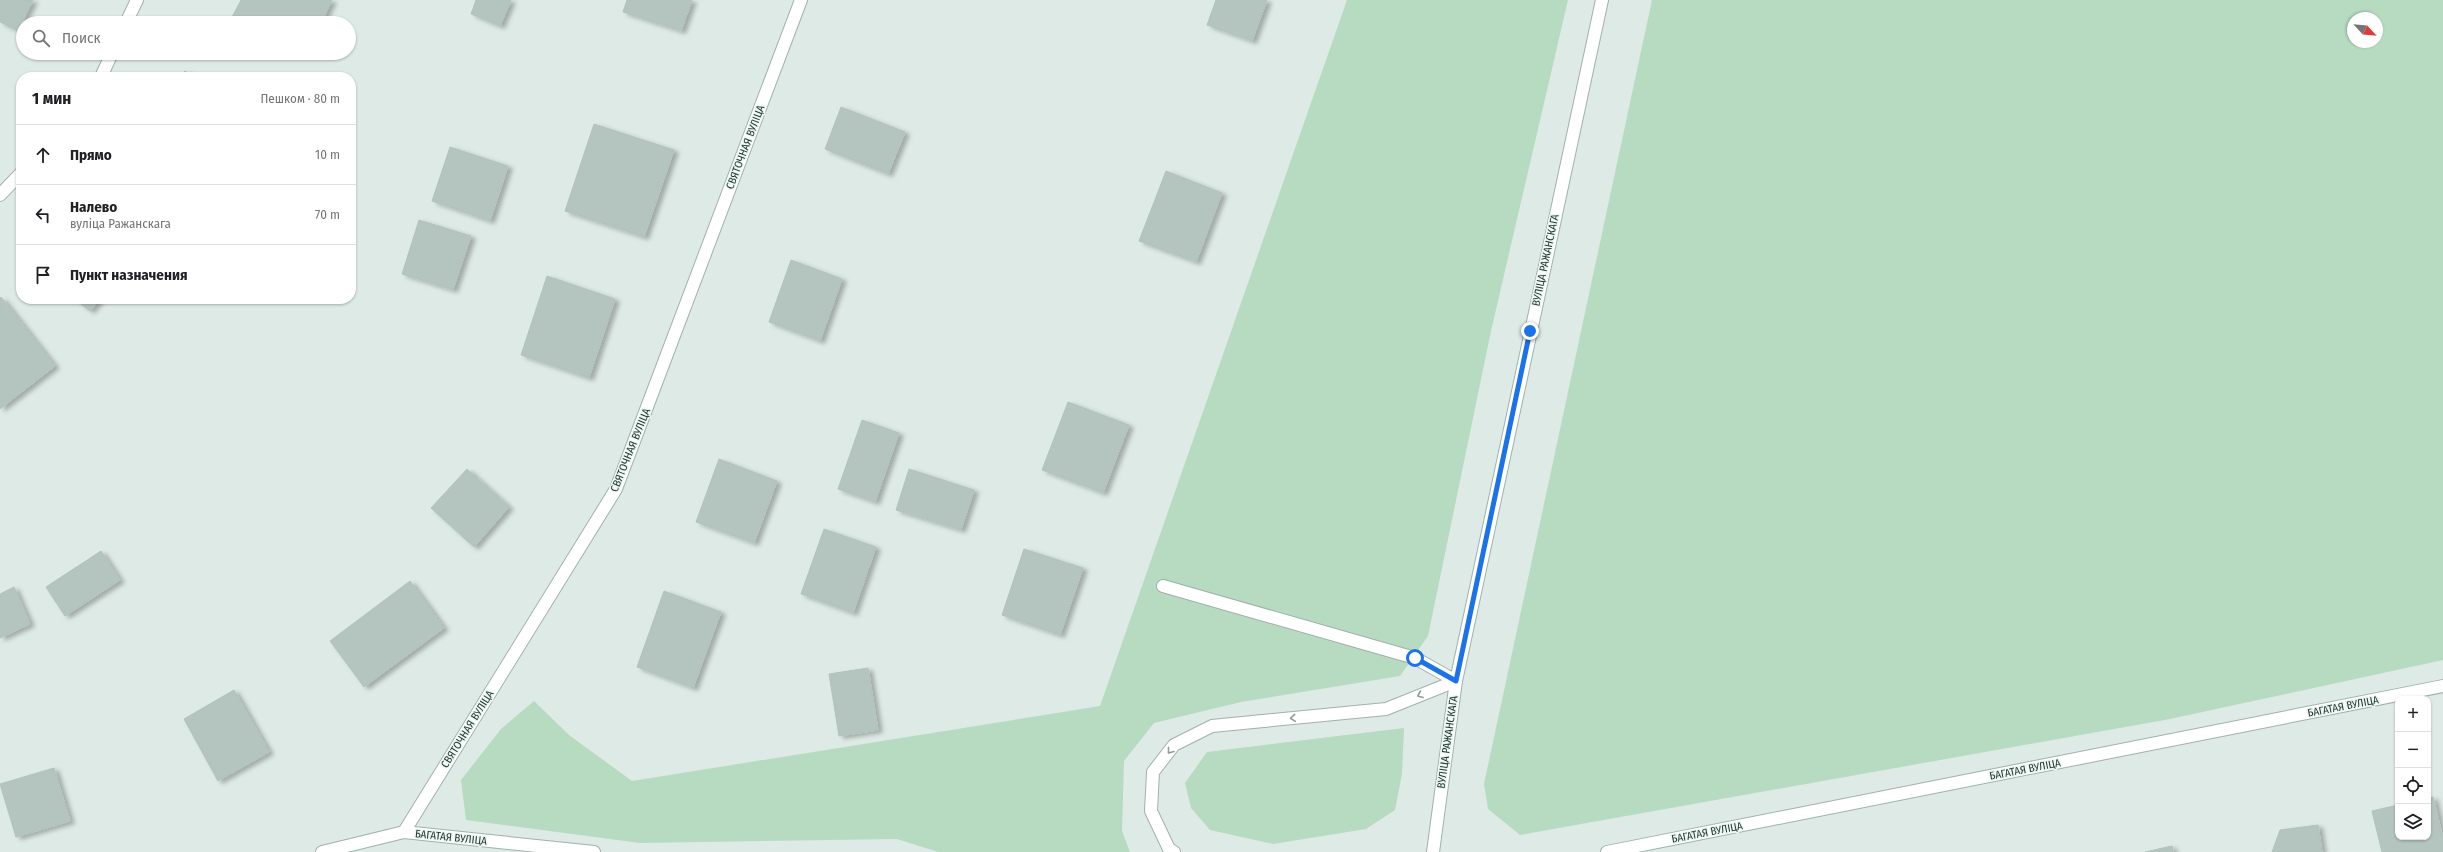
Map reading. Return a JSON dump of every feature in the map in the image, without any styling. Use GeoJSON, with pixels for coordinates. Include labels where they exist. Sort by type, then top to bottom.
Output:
{"type":"FeatureCollection","features":[{"type":"Feature","properties":{"kind":"street"},"geometry":{"type":"LineString","coordinates":[[129,16],[137,0]]}},
{"type":"Feature","properties":{"kind":"street","name":"СВЯТОЧНАЯ ВУЛІЦА"},"geometry":{"type":"LineString","coordinates":[[404,832],[616,488],[801,0]]}},
{"type":"Feature","properties":{"kind":"street","name":"ВУЛІЦА РАЖАНСКАГА"},"geometry":{"type":"LineString","coordinates":[[1432,852],[1456,681],[1602,0]]}},
{"type":"Feature","properties":{"kind":"street"},"geometry":{"type":"LineString","coordinates":[[103,72],[109,60]]}},
{"type":"Feature","properties":{"kind":"street"},"geometry":{"type":"LineString","coordinates":[[0,195],[16,177]]}},
{"type":"Feature","properties":{"kind":"street"},"geometry":{"type":"LineString","coordinates":[[1163,586],[1415,658],[1456,681]]}},
{"type":"Feature","properties":{"kind":"street"},"geometry":{"type":"LineString","coordinates":[[1174,852],[1169,849],[1151,811],[1154,772],[1174,745],[1212,726],[1386,709],[1456,681]]}},
{"type":"Feature","properties":{"kind":"street","name":"БАГАТАЯ ВУЛІЦА"},"geometry":{"type":"LineString","coordinates":[[1607,852],[2443,686]]}},
{"type":"Feature","properties":{"kind":"street"},"geometry":{"type":"LineString","coordinates":[[322,852],[404,832]]}},
{"type":"Feature","properties":{"kind":"street","name":"БАГАТАЯ ВУЛІЦА"},"geometry":{"type":"LineString","coordinates":[[404,832],[594,852]]}},
{"type":"Feature","properties":{"kind":"green space"},"geometry":{"type":"Polygon","coordinates":[[[1347,0],[1568,0],[1491,331],[1428,636],[1400,676],[1241,702],[1154,723],[1124,761],[1122,831],[1130,852],[938,852],[897,839],[640,843],[466,820],[461,780],[501,729],[534,701],[569,735],[632,781],[1100,706],[1347,0]]]}},
{"type":"Feature","properties":{"kind":"green space"},"geometry":{"type":"Polygon","coordinates":[[[1652,0],[2443,0],[2443,660],[2170,719],[1520,835],[1488,809],[1484,784],[1652,0]]]}},
{"type":"Feature","properties":{"kind":"green space"},"geometry":{"type":"Polygon","coordinates":[[[1404,728],[1402,774],[1395,810],[1366,829],[1273,844],[1210,830],[1191,808],[1185,783],[1207,752],[1404,728]]]}},
{"type":"Feature","properties":{"kind":"building"},"geometry":{"type":"Polygon","coordinates":[[[0,0],[33,0],[25,16],[16,16],[16,30],[0,22],[0,0]]]}},
{"type":"Feature","properties":{"kind":"building"},"geometry":{"type":"Polygon","coordinates":[[[241,0],[332,0],[324,16],[233,16],[241,0]]]}},
{"type":"Feature","properties":{"kind":"building"},"geometry":{"type":"Polygon","coordinates":[[[476,0],[511,0],[500,26],[471,14],[476,0]]]}},
{"type":"Feature","properties":{"kind":"building"},"geometry":{"type":"Polygon","coordinates":[[[627,0],[692,0],[681,31],[623,12],[627,0]]]}},
{"type":"Feature","properties":{"kind":"building"},"geometry":{"type":"Polygon","coordinates":[[[1216,0],[1267,0],[1252,41],[1207,25],[1216,0]]]}},
{"type":"Feature","properties":{"kind":"building"},"geometry":{"type":"Polygon","coordinates":[[[841,107],[905,132],[888,174],[825,149],[841,107]]]}},
{"type":"Feature","properties":{"kind":"building"},"geometry":{"type":"Polygon","coordinates":[[[594,124],[674,150],[644,237],[565,211],[594,124]]]}},
{"type":"Feature","properties":{"kind":"building"},"geometry":{"type":"Polygon","coordinates":[[[450,147],[508,166],[490,221],[432,201],[450,147]]]}},
{"type":"Feature","properties":{"kind":"building"},"geometry":{"type":"Polygon","coordinates":[[[1166,171],[1222,193],[1196,262],[1139,241],[1166,171]]]}},
{"type":"Feature","properties":{"kind":"building"},"geometry":{"type":"Polygon","coordinates":[[[419,220],[471,236],[453,290],[402,274],[419,220]]]}},
{"type":"Feature","properties":{"kind":"building"},"geometry":{"type":"Polygon","coordinates":[[[791,260],[842,279],[820,341],[769,322],[791,260]]]}},
{"type":"Feature","properties":{"kind":"building"},"geometry":{"type":"Polygon","coordinates":[[[547,276],[615,299],[589,378],[521,355],[547,276]]]}},
{"type":"Feature","properties":{"kind":"building"},"geometry":{"type":"Polygon","coordinates":[[[1,297],[55,366],[0,409],[0,298],[1,297]]]}},
{"type":"Feature","properties":{"kind":"building"},"geometry":{"type":"Polygon","coordinates":[[[81,304],[96,304],[90,311],[81,304]]]}},
{"type":"Feature","properties":{"kind":"building"},"geometry":{"type":"Polygon","coordinates":[[[1068,402],[1129,425],[1103,493],[1042,470],[1068,402]]]}},
{"type":"Feature","properties":{"kind":"building"},"geometry":{"type":"Polygon","coordinates":[[[862,420],[899,433],[875,502],[838,489],[862,420]]]}},
{"type":"Feature","properties":{"kind":"building"},"geometry":{"type":"Polygon","coordinates":[[[719,459],[777,481],[754,543],[696,522],[719,459]]]}},
{"type":"Feature","properties":{"kind":"building"},"geometry":{"type":"Polygon","coordinates":[[[467,469],[509,507],[474,547],[431,508],[467,469]]]}},
{"type":"Feature","properties":{"kind":"building"},"geometry":{"type":"Polygon","coordinates":[[[909,469],[974,490],[961,530],[896,510],[909,469]]]}},
{"type":"Feature","properties":{"kind":"building"},"geometry":{"type":"Polygon","coordinates":[[[824,529],[876,547],[853,613],[801,594],[824,529]]]}},
{"type":"Feature","properties":{"kind":"building"},"geometry":{"type":"Polygon","coordinates":[[[1024,549],[1083,568],[1060,635],[1002,615],[1024,549]]]}},
{"type":"Feature","properties":{"kind":"building"},"geometry":{"type":"Polygon","coordinates":[[[101,551],[120,580],[65,616],[46,587],[101,551]]]}},
{"type":"Feature","properties":{"kind":"building"},"geometry":{"type":"Polygon","coordinates":[[[410,581],[444,628],[364,687],[330,641],[410,581]]]}},
{"type":"Feature","properties":{"kind":"building"},"geometry":{"type":"Polygon","coordinates":[[[14,587],[30,624],[0,638],[0,594],[14,587]]]}},
{"type":"Feature","properties":{"kind":"building"},"geometry":{"type":"Polygon","coordinates":[[[664,591],[721,612],[693,688],[637,667],[664,591]]]}},
{"type":"Feature","properties":{"kind":"building"},"geometry":{"type":"Polygon","coordinates":[[[868,668],[878,730],[839,736],[829,674],[868,668]]]}},
{"type":"Feature","properties":{"kind":"building"},"geometry":{"type":"Polygon","coordinates":[[[234,690],[269,752],[218,781],[184,719],[234,690]]]}},
{"type":"Feature","properties":{"kind":"building"},"geometry":{"type":"Polygon","coordinates":[[[54,768],[70,821],[16,837],[0,784],[54,768]]]}},
{"type":"Feature","properties":{"kind":"building"},"geometry":{"type":"Polygon","coordinates":[[[2431,797],[2433,797],[2443,838],[2443,852],[2382,852],[2372,811],[2395,806],[2395,840],[2431,840],[2431,797]]]}},
{"type":"Feature","properties":{"kind":"building"},"geometry":{"type":"Polygon","coordinates":[[[2318,825],[2322,852],[2272,852],[2280,830],[2318,825]]]}},
{"type":"Feature","properties":{"kind":"building"},"geometry":{"type":"Polygon","coordinates":[[[2172,846],[2173,852],[2145,852],[2172,846]]]}},
{"type":"Feature","properties":{"kind":"route"},"geometry":{"type":"LineString","coordinates":[[1415,658],[1456,681],[1530,331]]}}]}
